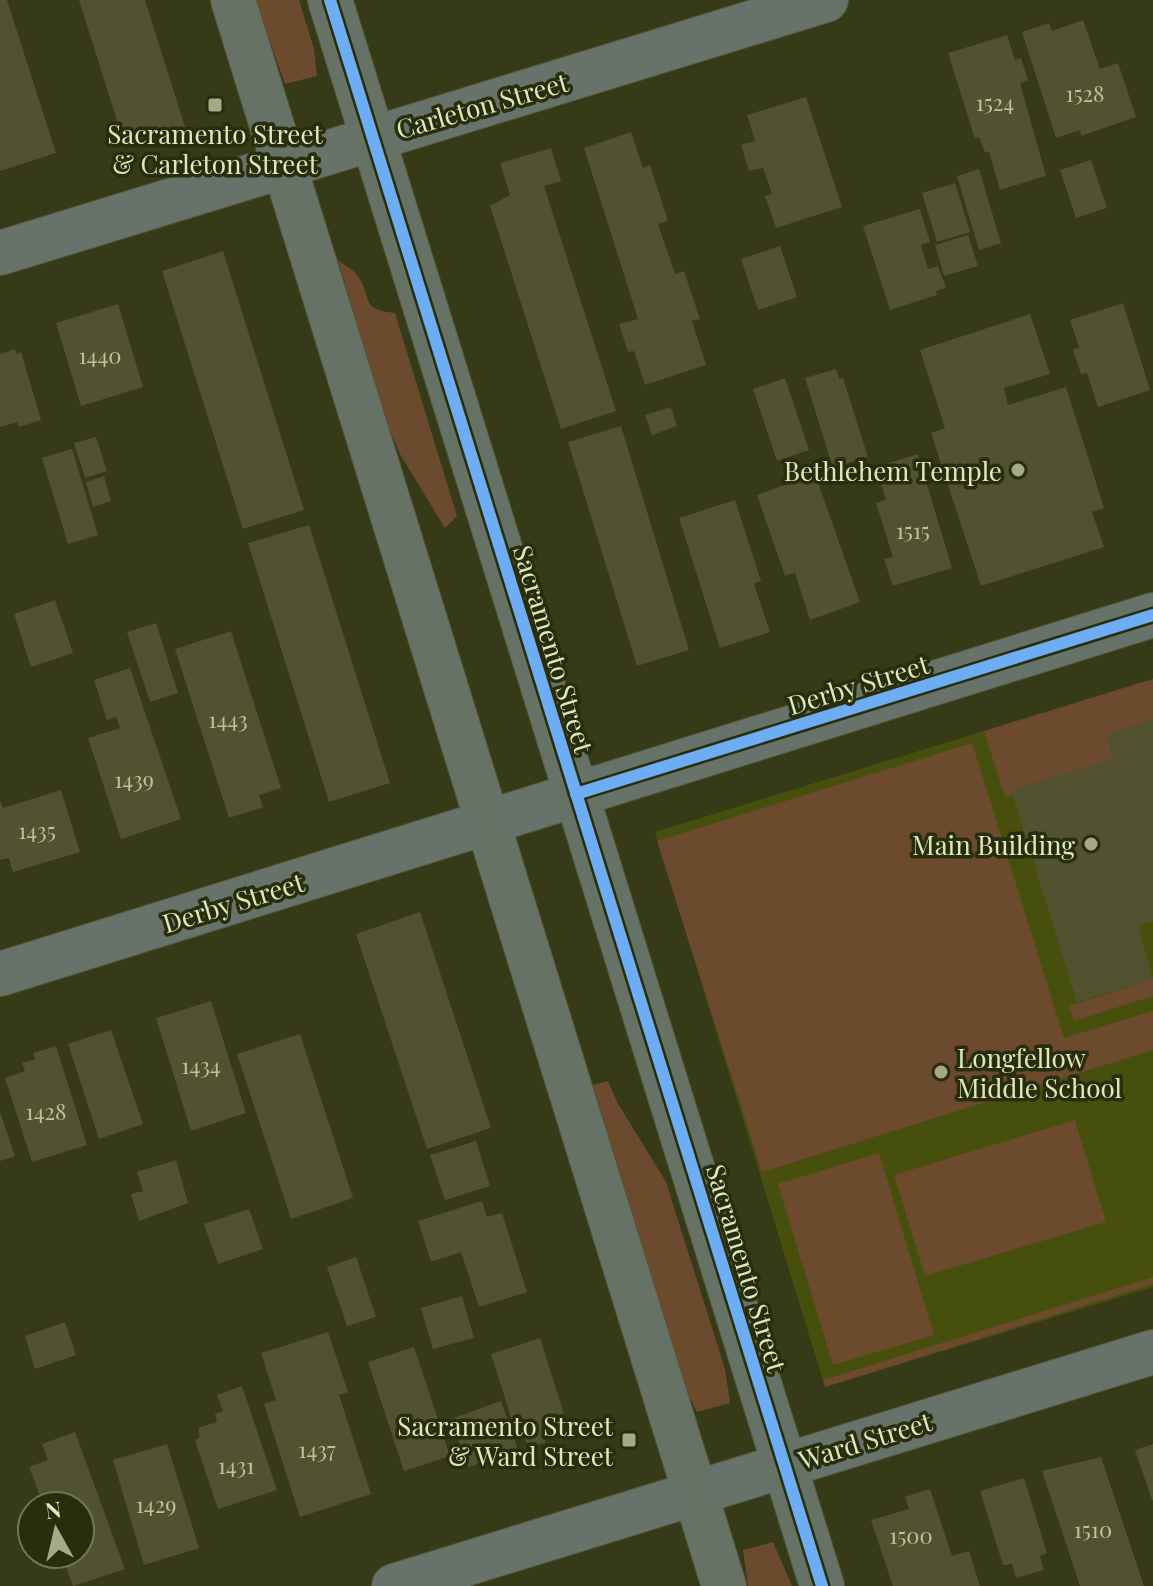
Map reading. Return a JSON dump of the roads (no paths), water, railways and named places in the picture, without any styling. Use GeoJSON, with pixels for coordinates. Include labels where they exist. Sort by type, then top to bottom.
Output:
{"type":"FeatureCollection","features":[{"type":"Feature","properties":{"kind":"street"},"geometry":{"type":"LineString","coordinates":[[233,0],[724,1586]]}},
{"type":"Feature","properties":{"kind":"street","name":"Sacramento Street"},"geometry":{"type":"LineString","coordinates":[[330,0],[822,1586]]}},
{"type":"Feature","properties":{"kind":"street","name":"Carleton Street"},"geometry":{"type":"LineString","coordinates":[[0,253],[283,163],[826,0]]}},
{"type":"Feature","properties":{"kind":"street","name":"Derby Street"},"geometry":{"type":"LineString","coordinates":[[0,974],[1153,615]]}},
{"type":"Feature","properties":{"kind":"street","name":"Ward Street"},"geometry":{"type":"LineString","coordinates":[[394,1586],[1153,1352]]}},
{"type":"Feature","properties":{"kind":"place","name":"Sacramento Street & Carleton Street"},"geometry":{"type":"Point","coordinates":[215,105]}},
{"type":"Feature","properties":{"kind":"place","name":"Bethlehem Temple"},"geometry":{"type":"Point","coordinates":[1018,470]}},
{"type":"Feature","properties":{"kind":"place","name":"Main Building"},"geometry":{"type":"Point","coordinates":[1091,844]}},
{"type":"Feature","properties":{"kind":"place","name":"Longfellow Middle School"},"geometry":{"type":"Point","coordinates":[941,1072]}},
{"type":"Feature","properties":{"kind":"place","name":"Sacramento Street & Ward Street"},"geometry":{"type":"Point","coordinates":[629,1440]}}]}
